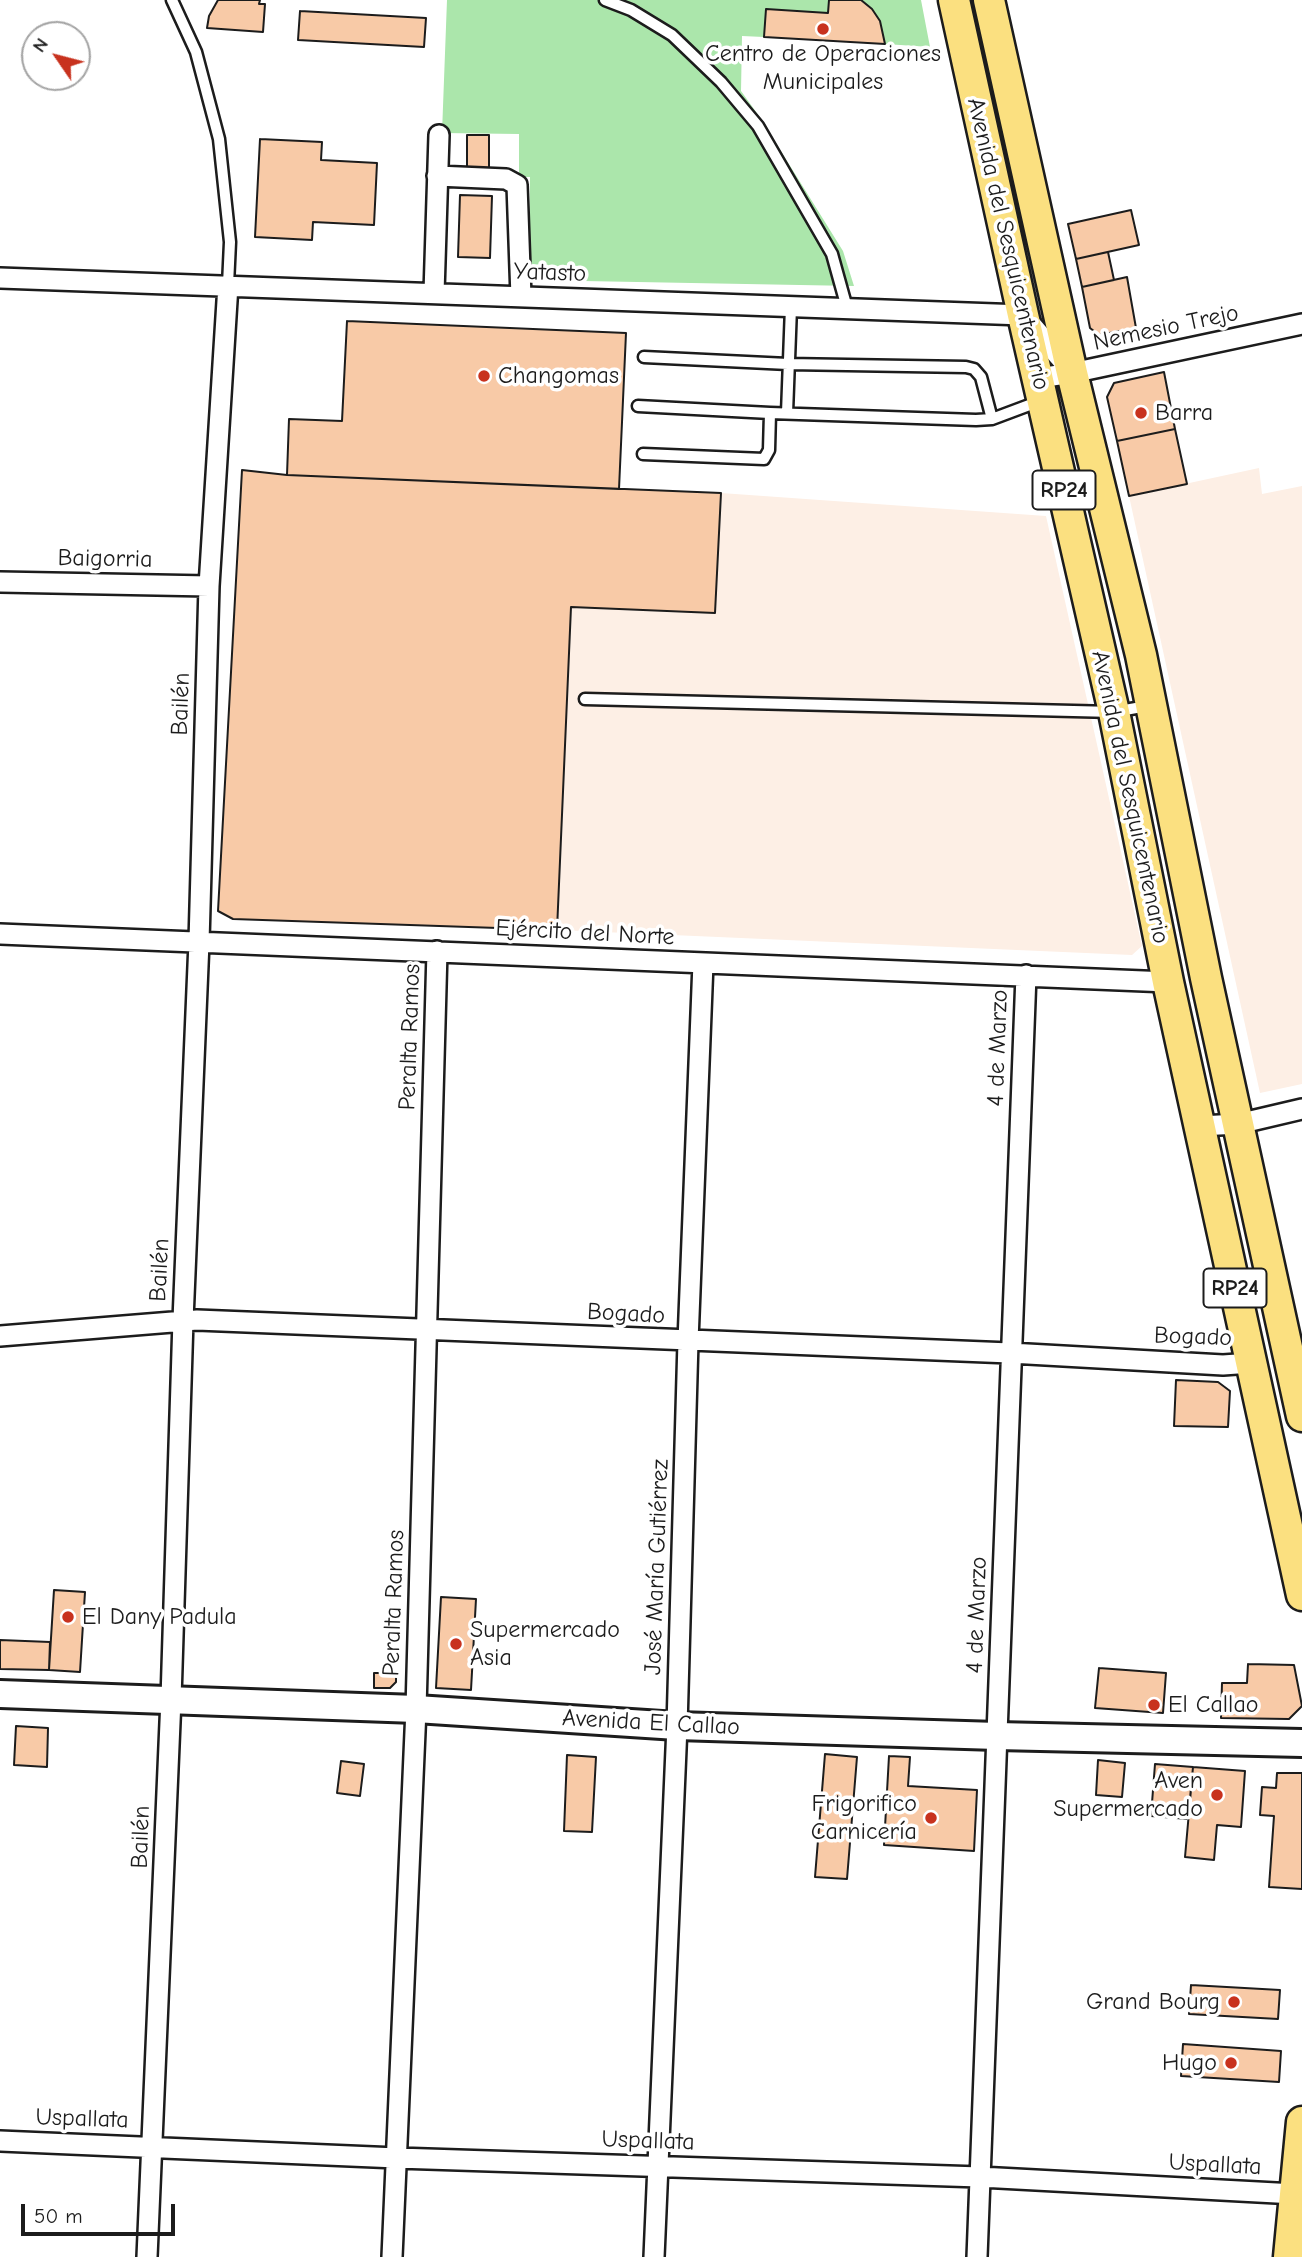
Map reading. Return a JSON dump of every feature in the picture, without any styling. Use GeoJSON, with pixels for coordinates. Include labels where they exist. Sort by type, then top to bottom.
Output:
{"type":"FeatureCollection","features":[{"type":"Feature","properties":{"kind":"main road","name":"Avenida del Sesquicentenario"},"geometry":{"type":"LineString","coordinates":[[954,0],[1114,712],[1168,982],[1302,1595]]}},
{"type":"Feature","properties":{"kind":"main road","name":"Avenida del Sesquicentenario"},"geometry":{"type":"LineString","coordinates":[[989,0],[1072,373],[1140,654],[1206,978],[1302,1416]]}},
{"type":"Feature","properties":{"kind":"main road"},"geometry":{"type":"LineString","coordinates":[[1289,2257],[1302,2122]]}},
{"type":"Feature","properties":{"kind":"street"},"geometry":{"type":"LineString","coordinates":[[434,293],[439,135]]}},
{"type":"Feature","properties":{"kind":"street"},"geometry":{"type":"LineString","coordinates":[[437,176],[506,179],[517,185],[521,297]]}},
{"type":"Feature","properties":{"kind":"street","name":"Yatasto"},"geometry":{"type":"LineString","coordinates":[[0,278],[1023,315]]}},
{"type":"Feature","properties":{"kind":"street","name":"Bailén"},"geometry":{"type":"LineString","coordinates":[[148,2257],[199,942],[209,586],[228,285]]}},
{"type":"Feature","properties":{"kind":"street"},"geometry":{"type":"LineString","coordinates":[[1023,315],[1072,373]]}},
{"type":"Feature","properties":{"kind":"street","name":"Nemesio Trejo"},"geometry":{"type":"LineString","coordinates":[[1041,388],[1072,373],[1302,324]]}},
{"type":"Feature","properties":{"kind":"street","name":"Baigorria"},"geometry":{"type":"LineString","coordinates":[[0,582],[209,586]]}},
{"type":"Feature","properties":{"kind":"street","name":"Ejército del Norte"},"geometry":{"type":"LineString","coordinates":[[0,934],[1168,982]]}},
{"type":"Feature","properties":{"kind":"street","name":"Peralta Ramos"},"geometry":{"type":"LineString","coordinates":[[392,2257],[416,1709],[437,951]]}},
{"type":"Feature","properties":{"kind":"street","name":"José María Gutiérrez"},"geometry":{"type":"LineString","coordinates":[[654,2257],[677,1726],[688,1341],[703,963]]}},
{"type":"Feature","properties":{"kind":"street","name":"4 de Marzo"},"geometry":{"type":"LineString","coordinates":[[977,2257],[1026,975]]}},
{"type":"Feature","properties":{"kind":"street"},"geometry":{"type":"LineString","coordinates":[[1200,1126],[1238,1124],[1302,1110]]}},
{"type":"Feature","properties":{"kind":"street","name":"Bogado"},"geometry":{"type":"LineString","coordinates":[[0,1336],[183,1320],[1010,1353],[1223,1365],[1251,1363]]}},
{"type":"Feature","properties":{"kind":"street","name":"Avenida El Callao"},"geometry":{"type":"LineString","coordinates":[[0,1694],[416,1709],[677,1726],[1302,1743]]}},
{"type":"Feature","properties":{"kind":"street","name":"Uspallata"},"geometry":{"type":"LineString","coordinates":[[0,2141],[397,2158],[980,2177],[1295,2194]]}},
{"type":"Feature","properties":{"kind":"lane"},"geometry":{"type":"LineString","coordinates":[[172,0],[196,52],[219,139],[230,242],[228,285]]}},
{"type":"Feature","properties":{"kind":"lane"},"geometry":{"type":"LineString","coordinates":[[605,0],[631,10],[672,36],[721,82],[758,126],[832,254],[847,308]]}},
{"type":"Feature","properties":{"kind":"lane"},"geometry":{"type":"LineString","coordinates":[[787,413],[791,307]]}},
{"type":"Feature","properties":{"kind":"lane"},"geometry":{"type":"LineString","coordinates":[[644,357],[788,364],[966,367],[974,369],[981,377],[992,419]]}},
{"type":"Feature","properties":{"kind":"lane"},"geometry":{"type":"LineString","coordinates":[[638,406],[976,420],[992,419],[1041,388]]}},
{"type":"Feature","properties":{"kind":"lane"},"geometry":{"type":"LineString","coordinates":[[643,454],[764,459],[769,450],[770,413]]}},
{"type":"Feature","properties":{"kind":"lane"},"geometry":{"type":"LineString","coordinates":[[585,699],[1114,712],[1151,705]]}},
{"type":"Feature","properties":{"kind":"shaded area"},"geometry":{"type":"Polygon","coordinates":[[[1259,468],[1262,494],[1302,486],[1302,1084],[1260,1093],[1129,496],[1259,468]]]}},
{"type":"Feature","properties":{"kind":"shaded area"},"geometry":{"type":"Polygon","coordinates":[[[242,470],[287,475],[721,493],[1046,516],[1142,946],[1132,955],[233,919],[218,911],[242,470]]]}},
{"type":"Feature","properties":{"kind":"green space"},"geometry":{"type":"Polygon","coordinates":[[[447,0],[829,0],[828,13],[766,9],[764,37],[742,36],[741,91],[843,251],[854,286],[529,280],[530,177],[519,177],[519,134],[442,133],[447,0]]]}},
{"type":"Feature","properties":{"kind":"green space"},"geometry":{"type":"Polygon","coordinates":[[[861,0],[921,0],[930,47],[885,44],[880,21],[872,9],[861,0]]]}},
{"type":"Feature","properties":{"kind":"building"},"geometry":{"type":"Polygon","coordinates":[[[218,0],[260,0],[259,4],[265,4],[263,32],[207,28],[209,16],[218,0]]]}},
{"type":"Feature","properties":{"kind":"building","name":"Centro de Operaciones Municipales"},"geometry":{"type":"Polygon","coordinates":[[[829,0],[861,0],[872,9],[880,21],[885,44],[764,37],[766,9],[828,13],[829,0]]]}},
{"type":"Feature","properties":{"kind":"building"},"geometry":{"type":"Polygon","coordinates":[[[300,11],[426,18],[424,47],[298,40],[300,11]]]}},
{"type":"Feature","properties":{"kind":"building"},"geometry":{"type":"Polygon","coordinates":[[[467,135],[489,135],[489,168],[467,168],[467,135]]]}},
{"type":"Feature","properties":{"kind":"building"},"geometry":{"type":"Polygon","coordinates":[[[260,139],[322,142],[321,160],[377,163],[374,225],[313,222],[312,240],[255,237],[260,139]]]}},
{"type":"Feature","properties":{"kind":"building"},"geometry":{"type":"Polygon","coordinates":[[[460,195],[492,196],[490,258],[458,257],[460,195]]]}},
{"type":"Feature","properties":{"kind":"building"},"geometry":{"type":"Polygon","coordinates":[[[1131,210],[1139,245],[1076,259],[1068,224],[1131,210]]]}},
{"type":"Feature","properties":{"kind":"building"},"geometry":{"type":"Polygon","coordinates":[[[1108,252],[1114,280],[1082,287],[1076,259],[1108,252]]]}},
{"type":"Feature","properties":{"kind":"building"},"geometry":{"type":"Polygon","coordinates":[[[1127,277],[1136,328],[1099,335],[1090,328],[1082,287],[1127,277]]]}},
{"type":"Feature","properties":{"kind":"building","name":"Changomas"},"geometry":{"type":"Polygon","coordinates":[[[347,321],[626,333],[619,489],[287,475],[289,419],[342,421],[347,321]]]}},
{"type":"Feature","properties":{"kind":"building","name":"Barra"},"geometry":{"type":"Polygon","coordinates":[[[1164,372],[1175,429],[1117,441],[1107,397],[1114,383],[1164,372]]]}},
{"type":"Feature","properties":{"kind":"building"},"geometry":{"type":"Polygon","coordinates":[[[1175,429],[1187,484],[1129,496],[1117,441],[1175,429]]]}},
{"type":"Feature","properties":{"kind":"building"},"geometry":{"type":"Polygon","coordinates":[[[242,470],[287,475],[721,493],[715,613],[571,607],[557,930],[233,919],[218,911],[242,470]]]}},
{"type":"Feature","properties":{"kind":"building"},"geometry":{"type":"Polygon","coordinates":[[[1176,1380],[1218,1382],[1230,1391],[1228,1427],[1174,1426],[1176,1380]]]}},
{"type":"Feature","properties":{"kind":"building","name":"El Dany Padula"},"geometry":{"type":"Polygon","coordinates":[[[54,1590],[85,1592],[80,1672],[49,1670],[54,1590]]]}},
{"type":"Feature","properties":{"kind":"building","name":"Supermercado Asia"},"geometry":{"type":"Polygon","coordinates":[[[441,1597],[476,1599],[471,1690],[436,1688],[441,1597]]]}},
{"type":"Feature","properties":{"kind":"building"},"geometry":{"type":"Polygon","coordinates":[[[0,1640],[50,1642],[49,1670],[0,1669],[0,1640]]]}},
{"type":"Feature","properties":{"kind":"building"},"geometry":{"type":"Polygon","coordinates":[[[1248,1664],[1294,1665],[1302,1706],[1289,1719],[1221,1718],[1222,1683],[1247,1683],[1248,1664]]]}},
{"type":"Feature","properties":{"kind":"building"},"geometry":{"type":"Polygon","coordinates":[[[1099,1668],[1166,1673],[1163,1713],[1095,1708],[1099,1668]]]}},
{"type":"Feature","properties":{"kind":"building"},"geometry":{"type":"Polygon","coordinates":[[[374,1673],[396,1673],[396,1682],[390,1688],[374,1688],[374,1673]]]}},
{"type":"Feature","properties":{"kind":"building"},"geometry":{"type":"Polygon","coordinates":[[[16,1726],[48,1728],[47,1767],[14,1765],[16,1726]]]}},
{"type":"Feature","properties":{"kind":"building"},"geometry":{"type":"Polygon","coordinates":[[[825,1754],[857,1757],[847,1879],[815,1877],[825,1754]]]}},
{"type":"Feature","properties":{"kind":"building"},"geometry":{"type":"Polygon","coordinates":[[[567,1755],[596,1757],[592,1832],[564,1831],[567,1755]]]}},
{"type":"Feature","properties":{"kind":"building","name":"Frigorifico Carnicería"},"geometry":{"type":"Polygon","coordinates":[[[889,1756],[910,1757],[908,1786],[977,1790],[974,1851],[884,1845],[889,1756]]]}},
{"type":"Feature","properties":{"kind":"building"},"geometry":{"type":"Polygon","coordinates":[[[1098,1760],[1125,1763],[1122,1797],[1096,1795],[1098,1760]]]}},
{"type":"Feature","properties":{"kind":"building"},"geometry":{"type":"Polygon","coordinates":[[[341,1761],[364,1764],[360,1796],[337,1793],[341,1761]]]}},
{"type":"Feature","properties":{"kind":"building"},"geometry":{"type":"Polygon","coordinates":[[[1155,1764],[1193,1767],[1188,1819],[1151,1816],[1155,1764]]]}},
{"type":"Feature","properties":{"kind":"building","name":"Aven Supermercado"},"geometry":{"type":"Polygon","coordinates":[[[1193,1767],[1245,1771],[1241,1827],[1217,1825],[1214,1860],[1185,1857],[1193,1767]]]}},
{"type":"Feature","properties":{"kind":"building"},"geometry":{"type":"Polygon","coordinates":[[[1277,1773],[1302,1773],[1302,1889],[1269,1887],[1274,1816],[1260,1815],[1262,1787],[1276,1788],[1277,1773]]]}},
{"type":"Feature","properties":{"kind":"building","name":"Grand Bourg"},"geometry":{"type":"Polygon","coordinates":[[[1191,1985],[1280,1990],[1278,2019],[1189,2014],[1191,1985]]]}},
{"type":"Feature","properties":{"kind":"building","name":"Hugo"},"geometry":{"type":"Polygon","coordinates":[[[1183,2044],[1281,2051],[1279,2082],[1181,2076],[1183,2044]]]}},
{"type":"Feature","properties":{"kind":"place","name":"Centro de Operaciones Municipales"},"geometry":{"type":"Point","coordinates":[823,29]}},
{"type":"Feature","properties":{"kind":"place","name":"Changomas"},"geometry":{"type":"Point","coordinates":[484,376]}},
{"type":"Feature","properties":{"kind":"place","name":"Barra"},"geometry":{"type":"Point","coordinates":[1141,413]}},
{"type":"Feature","properties":{"kind":"place","name":"El Dany Padula"},"geometry":{"type":"Point","coordinates":[68,1617]}},
{"type":"Feature","properties":{"kind":"place","name":"Supermercado Asia"},"geometry":{"type":"Point","coordinates":[456,1644]}},
{"type":"Feature","properties":{"kind":"place","name":"El Callao"},"geometry":{"type":"Point","coordinates":[1154,1705]}},
{"type":"Feature","properties":{"kind":"place","name":"Aven Supermercado"},"geometry":{"type":"Point","coordinates":[1217,1795]}},
{"type":"Feature","properties":{"kind":"place","name":"Frigorifico Carnicería"},"geometry":{"type":"Point","coordinates":[931,1818]}},
{"type":"Feature","properties":{"kind":"place","name":"Grand Bourg"},"geometry":{"type":"Point","coordinates":[1234,2002]}},
{"type":"Feature","properties":{"kind":"place","name":"Hugo"},"geometry":{"type":"Point","coordinates":[1231,2063]}}]}
